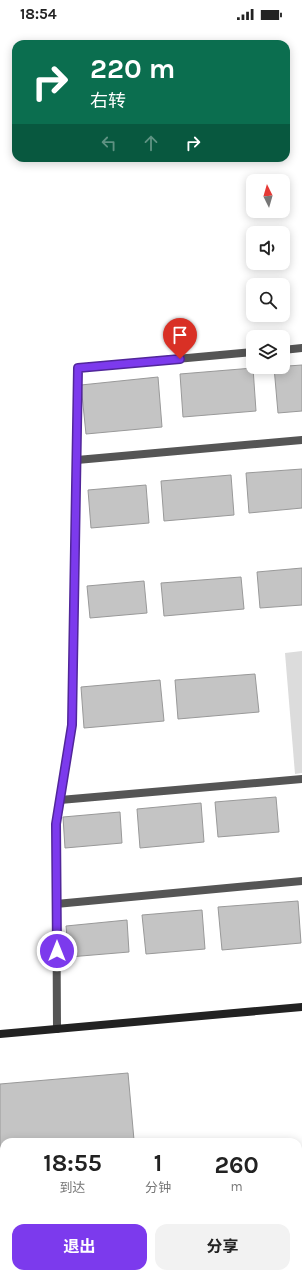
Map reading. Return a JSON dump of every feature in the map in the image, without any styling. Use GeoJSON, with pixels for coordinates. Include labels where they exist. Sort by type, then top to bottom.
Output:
{"type":"FeatureCollection","features":[{"type":"Feature","properties":{"kind":"main road"},"geometry":{"type":"LineString","coordinates":[[0,1034],[302,1007]]}},
{"type":"Feature","properties":{"kind":"street"},"geometry":{"type":"LineString","coordinates":[[290,349],[302,348]]}},
{"type":"Feature","properties":{"kind":"street"},"geometry":{"type":"LineString","coordinates":[[58,1029],[56,824],[72,725],[78,368],[246,353]]}},
{"type":"Feature","properties":{"kind":"street"},"geometry":{"type":"LineString","coordinates":[[77,460],[302,440]]}},
{"type":"Feature","properties":{"kind":"street"},"geometry":{"type":"LineString","coordinates":[[60,800],[302,779]]}},
{"type":"Feature","properties":{"kind":"street"},"geometry":{"type":"LineString","coordinates":[[56,904],[302,881]]}},
{"type":"Feature","properties":{"kind":"shaded area"},"geometry":{"type":"Polygon","coordinates":[[[302,651],[302,773],[295,774],[285,653],[302,651]]]}},
{"type":"Feature","properties":{"kind":"building"},"geometry":{"type":"Polygon","coordinates":[[[302,365],[302,411],[278,413],[275,374],[290,374],[290,366],[302,365]]]}},
{"type":"Feature","properties":{"kind":"building"},"geometry":{"type":"Polygon","coordinates":[[[246,369],[246,374],[253,374],[256,411],[183,417],[180,374],[246,369]]]}},
{"type":"Feature","properties":{"kind":"building"},"geometry":{"type":"Polygon","coordinates":[[[158,377],[162,427],[86,434],[81,385],[158,377]]]}},
{"type":"Feature","properties":{"kind":"building"},"geometry":{"type":"Polygon","coordinates":[[[302,469],[302,508],[249,513],[246,473],[302,469]]]}},
{"type":"Feature","properties":{"kind":"building"},"geometry":{"type":"Polygon","coordinates":[[[231,475],[234,515],[164,521],[161,481],[231,475]]]}},
{"type":"Feature","properties":{"kind":"building"},"geometry":{"type":"Polygon","coordinates":[[[146,485],[149,523],[91,528],[88,490],[146,485]]]}},
{"type":"Feature","properties":{"kind":"building"},"geometry":{"type":"Polygon","coordinates":[[[302,568],[302,605],[260,608],[257,572],[302,568]]]}},
{"type":"Feature","properties":{"kind":"building"},"geometry":{"type":"Polygon","coordinates":[[[241,577],[244,609],[164,616],[161,583],[241,577]]]}},
{"type":"Feature","properties":{"kind":"building"},"geometry":{"type":"Polygon","coordinates":[[[144,581],[147,613],[90,618],[87,586],[144,581]]]}},
{"type":"Feature","properties":{"kind":"building"},"geometry":{"type":"Polygon","coordinates":[[[255,674],[259,712],[178,719],[175,680],[255,674]]]}},
{"type":"Feature","properties":{"kind":"building"},"geometry":{"type":"Polygon","coordinates":[[[160,680],[164,721],[84,728],[81,687],[160,680]]]}},
{"type":"Feature","properties":{"kind":"building"},"geometry":{"type":"Polygon","coordinates":[[[276,797],[279,832],[218,837],[215,802],[276,797]]]}},
{"type":"Feature","properties":{"kind":"building"},"geometry":{"type":"Polygon","coordinates":[[[201,803],[204,842],[140,848],[137,809],[201,803]]]}},
{"type":"Feature","properties":{"kind":"building"},"geometry":{"type":"Polygon","coordinates":[[[120,812],[122,843],[65,848],[63,817],[120,812]]]}},
{"type":"Feature","properties":{"kind":"building"},"geometry":{"type":"Polygon","coordinates":[[[298,901],[301,943],[222,950],[218,907],[298,901]]]}},
{"type":"Feature","properties":{"kind":"building"},"geometry":{"type":"Polygon","coordinates":[[[202,910],[205,949],[146,954],[142,915],[202,910]]]}},
{"type":"Feature","properties":{"kind":"building"},"geometry":{"type":"Polygon","coordinates":[[[127,920],[129,952],[69,957],[66,926],[127,920]]]}},
{"type":"Feature","properties":{"kind":"building"},"geometry":{"type":"Polygon","coordinates":[[[128,1073],[134,1138],[0,1138],[0,1084],[128,1073]]]}},
{"type":"Feature","properties":{"kind":"route"},"geometry":{"type":"LineString","coordinates":[[57,951],[56,824],[72,725],[78,368],[180,359]]}}]}
